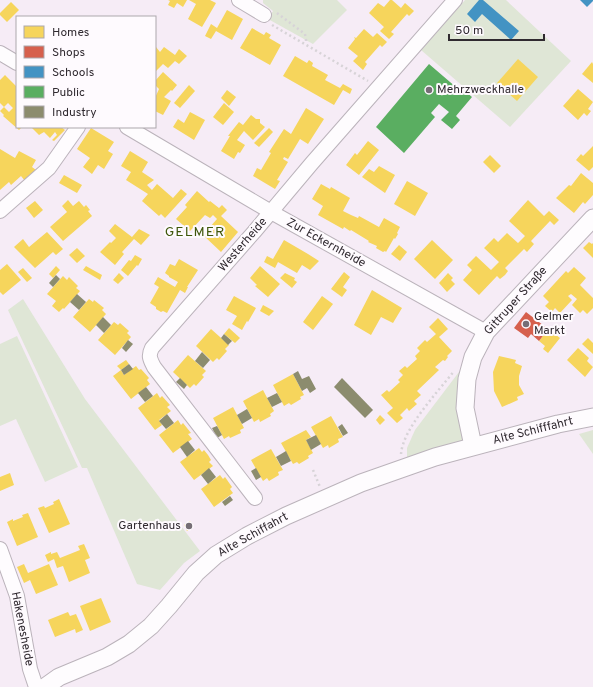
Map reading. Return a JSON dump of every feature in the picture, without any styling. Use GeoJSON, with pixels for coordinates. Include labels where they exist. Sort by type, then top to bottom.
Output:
{"type":"FeatureCollection","features":[{"type":"Feature","properties":{"kind":"street","name":"Westerheide"},"geometry":{"type":"LineString","coordinates":[[255,498],[154,367],[149,354],[152,348],[455,0]]}},
{"type":"Feature","properties":{"kind":"street"},"geometry":{"type":"LineString","coordinates":[[243,1],[269,11]]}},
{"type":"Feature","properties":{"kind":"street"},"geometry":{"type":"LineString","coordinates":[[0,53],[16,62]]}},
{"type":"Feature","properties":{"kind":"street"},"geometry":{"type":"LineString","coordinates":[[0,211],[49,168],[77,128]]}},
{"type":"Feature","properties":{"kind":"street","name":"Zur Eckernheide"},"geometry":{"type":"LineString","coordinates":[[129,128],[271,212],[486,332]]}},
{"type":"Feature","properties":{"kind":"street","name":"Gittruper Straße"},"geometry":{"type":"LineString","coordinates":[[473,446],[465,408],[467,379],[472,357],[486,332],[593,218]]}},
{"type":"Feature","properties":{"kind":"street","name":"Alte Schifffahrt"},"geometry":{"type":"LineString","coordinates":[[473,446],[558,424],[593,417]]}},
{"type":"Feature","properties":{"kind":"street","name":"Alte Schiffahrt"},"geometry":{"type":"LineString","coordinates":[[45,687],[59,677],[107,657],[129,644],[151,626],[196,573],[216,555],[231,545],[260,529],[361,483],[473,446]]}},
{"type":"Feature","properties":{"kind":"street","name":"Hakenesheide"},"geometry":{"type":"LineString","coordinates":[[0,549],[17,596],[30,669],[36,687]]}},
{"type":"Feature","properties":{"kind":"path"},"geometry":{"type":"LineString","coordinates":[[306,45],[305,34],[278,14],[269,11],[262,19],[306,45],[378,87]]}},
{"type":"Feature","properties":{"kind":"path"},"geometry":{"type":"LineString","coordinates":[[400,469],[402,448],[410,428],[455,369]]}},
{"type":"Feature","properties":{"kind":"green space"},"geometry":{"type":"Polygon","coordinates":[[[263,0],[337,0],[347,10],[313,44],[268,19],[273,11],[263,3],[263,0]]]}},
{"type":"Feature","properties":{"kind":"green space"},"geometry":{"type":"Polygon","coordinates":[[[465,0],[506,0],[571,61],[510,127],[421,50],[465,0]]]}},
{"type":"Feature","properties":{"kind":"green space"},"geometry":{"type":"Polygon","coordinates":[[[23,299],[85,399],[200,551],[184,563],[160,590],[137,584],[87,468],[82,468],[8,310],[23,299]]]}},
{"type":"Feature","properties":{"kind":"green space"},"geometry":{"type":"Polygon","coordinates":[[[17,336],[78,467],[45,482],[16,419],[0,426],[0,344],[17,336]]]}},
{"type":"Feature","properties":{"kind":"green space"},"geometry":{"type":"Polygon","coordinates":[[[462,368],[464,441],[407,460],[407,448],[415,430],[462,368]]]}},
{"type":"Feature","properties":{"kind":"green space"},"geometry":{"type":"Polygon","coordinates":[[[593,430],[593,454],[579,434],[593,430]]]}},
{"type":"Feature","properties":{"kind":"building: Homes"},"geometry":{"type":"Polygon","coordinates":[[[168,0],[187,0],[183,7],[177,3],[174,8],[168,5],[170,1],[168,0]]]}},
{"type":"Feature","properties":{"kind":"building: Homes"},"geometry":{"type":"Polygon","coordinates":[[[189,0],[210,0],[216,3],[202,27],[188,19],[196,4],[189,0]]]}},
{"type":"Feature","properties":{"kind":"building: Homes"},"geometry":{"type":"Polygon","coordinates":[[[390,0],[401,8],[405,3],[414,11],[409,16],[407,14],[391,32],[394,34],[389,39],[380,31],[384,27],[369,13],[378,3],[384,7],[390,0]]]}},
{"type":"Feature","properties":{"kind":"building: Homes"},"geometry":{"type":"Polygon","coordinates":[[[11,2],[19,10],[7,22],[0,15],[0,13],[11,2]]]}},
{"type":"Feature","properties":{"kind":"building: Homes"},"geometry":{"type":"Polygon","coordinates":[[[227,10],[243,19],[232,40],[216,31],[211,39],[205,36],[211,24],[217,28],[227,10]]]}},
{"type":"Feature","properties":{"kind":"building: Homes"},"geometry":{"type":"Polygon","coordinates":[[[252,28],[264,35],[266,32],[271,35],[269,38],[281,45],[270,65],[240,48],[252,28]]]}},
{"type":"Feature","properties":{"kind":"building: Homes"},"geometry":{"type":"Polygon","coordinates":[[[364,29],[373,37],[377,33],[387,42],[382,47],[380,45],[365,62],[367,64],[363,70],[353,61],[358,56],[348,48],[355,39],[354,37],[356,38],[364,29]]]}},
{"type":"Feature","properties":{"kind":"building: Homes"},"geometry":{"type":"Polygon","coordinates":[[[156,47],[160,52],[164,47],[175,55],[179,49],[187,56],[179,64],[175,61],[168,68],[163,64],[156,71],[156,47]]]}},
{"type":"Feature","properties":{"kind":"building: Homes"},"geometry":{"type":"Polygon","coordinates":[[[295,56],[307,63],[309,60],[313,63],[312,66],[328,75],[325,80],[340,88],[343,84],[352,89],[350,94],[343,90],[334,105],[283,76],[295,56]]]}},
{"type":"Feature","properties":{"kind":"building: Homes"},"geometry":{"type":"Polygon","coordinates":[[[518,59],[538,77],[517,101],[497,83],[518,59]]]}},
{"type":"Feature","properties":{"kind":"building: Homes"},"geometry":{"type":"Polygon","coordinates":[[[592,62],[593,64],[593,83],[582,74],[592,62]]]}},
{"type":"Feature","properties":{"kind":"building: Homes"},"geometry":{"type":"Polygon","coordinates":[[[163,72],[177,85],[164,97],[171,101],[163,115],[156,112],[156,96],[159,89],[156,86],[156,80],[163,72]]]}},
{"type":"Feature","properties":{"kind":"building: Homes"},"geometry":{"type":"Polygon","coordinates":[[[5,75],[16,86],[16,127],[3,116],[4,115],[0,111],[4,107],[0,103],[0,80],[5,75]],[[8,103],[4,107],[9,112],[13,108],[8,103]]]}},
{"type":"Feature","properties":{"kind":"building: Homes"},"geometry":{"type":"Polygon","coordinates":[[[189,85],[195,91],[180,108],[174,103],[189,85]]]}},
{"type":"Feature","properties":{"kind":"building: Homes"},"geometry":{"type":"Polygon","coordinates":[[[578,89],[593,102],[588,109],[591,111],[587,116],[584,113],[578,120],[563,106],[578,89]]]}},
{"type":"Feature","properties":{"kind":"building: Homes"},"geometry":{"type":"Polygon","coordinates":[[[227,90],[236,97],[229,106],[221,98],[227,90]]]}},
{"type":"Feature","properties":{"kind":"building: Homes"},"geometry":{"type":"Polygon","coordinates":[[[224,103],[234,112],[223,125],[213,117],[224,103]]]}},
{"type":"Feature","properties":{"kind":"building: Homes"},"geometry":{"type":"Polygon","coordinates":[[[306,108],[324,119],[308,144],[300,139],[288,159],[284,157],[283,159],[288,162],[277,180],[280,181],[275,189],[253,176],[257,168],[261,170],[271,153],[269,152],[284,129],[291,134],[306,108]]]}},
{"type":"Feature","properties":{"kind":"building: Homes"},"geometry":{"type":"Polygon","coordinates":[[[190,112],[205,120],[194,140],[173,127],[178,119],[184,123],[190,112]]]}},
{"type":"Feature","properties":{"kind":"building: Homes"},"geometry":{"type":"Polygon","coordinates":[[[251,115],[256,119],[260,119],[260,123],[265,127],[253,140],[244,131],[237,140],[245,145],[234,159],[221,151],[230,136],[228,136],[239,122],[243,125],[251,115]]]}},
{"type":"Feature","properties":{"kind":"building: Homes"},"geometry":{"type":"Polygon","coordinates":[[[32,128],[62,128],[65,130],[54,141],[52,140],[57,135],[55,132],[50,138],[44,132],[39,135],[32,128]]]}},
{"type":"Feature","properties":{"kind":"building: Homes"},"geometry":{"type":"Polygon","coordinates":[[[91,128],[114,142],[108,151],[113,154],[104,169],[98,165],[92,174],[83,167],[90,158],[77,149],[91,128]]]}},
{"type":"Feature","properties":{"kind":"building: Homes"},"geometry":{"type":"Polygon","coordinates":[[[269,128],[273,132],[259,147],[254,143],[269,128]]]}},
{"type":"Feature","properties":{"kind":"building: Homes"},"geometry":{"type":"Polygon","coordinates":[[[368,141],[379,150],[359,175],[346,165],[355,153],[357,155],[368,141]]]}},
{"type":"Feature","properties":{"kind":"building: Homes"},"geometry":{"type":"Polygon","coordinates":[[[593,146],[593,167],[589,171],[576,160],[581,154],[583,156],[593,146]]]}},
{"type":"Feature","properties":{"kind":"building: Homes"},"geometry":{"type":"Polygon","coordinates":[[[0,149],[15,158],[19,151],[36,160],[32,167],[36,170],[25,181],[21,176],[11,185],[9,182],[0,190],[0,149]]]}},
{"type":"Feature","properties":{"kind":"building: Homes"},"geometry":{"type":"Polygon","coordinates":[[[130,151],[148,162],[142,172],[154,180],[147,185],[152,190],[157,184],[173,198],[181,189],[187,194],[165,218],[161,214],[159,216],[142,201],[148,194],[126,180],[131,172],[121,166],[130,151]]]}},
{"type":"Feature","properties":{"kind":"building: Homes"},"geometry":{"type":"Polygon","coordinates":[[[490,155],[501,166],[494,173],[483,162],[490,155]]]}},
{"type":"Feature","properties":{"kind":"building: Homes"},"geometry":{"type":"Polygon","coordinates":[[[379,166],[395,175],[385,193],[362,177],[369,169],[374,172],[379,166]]]}},
{"type":"Feature","properties":{"kind":"building: Homes"},"geometry":{"type":"Polygon","coordinates":[[[581,173],[593,183],[593,195],[585,204],[583,202],[574,213],[556,198],[569,185],[571,186],[581,173]]]}},
{"type":"Feature","properties":{"kind":"building: Homes"},"geometry":{"type":"Polygon","coordinates":[[[64,175],[82,185],[77,193],[59,183],[64,175]]]}},
{"type":"Feature","properties":{"kind":"building: Homes"},"geometry":{"type":"Polygon","coordinates":[[[407,181],[428,193],[415,216],[394,204],[407,181]]]}},
{"type":"Feature","properties":{"kind":"building: Homes"},"geometry":{"type":"Polygon","coordinates":[[[321,184],[330,189],[331,187],[350,198],[343,211],[358,218],[359,216],[379,227],[384,218],[400,227],[397,233],[398,234],[386,252],[376,248],[377,246],[368,242],[369,241],[351,230],[350,231],[344,227],[343,229],[318,215],[323,206],[312,199],[321,184]]]}},
{"type":"Feature","properties":{"kind":"building: Homes"},"geometry":{"type":"Polygon","coordinates":[[[197,191],[209,202],[210,201],[219,208],[222,205],[227,210],[221,216],[238,232],[221,252],[203,235],[217,219],[213,215],[210,218],[205,215],[190,231],[176,219],[187,207],[185,205],[197,191]]]}},
{"type":"Feature","properties":{"kind":"building: Homes"},"geometry":{"type":"Polygon","coordinates":[[[68,200],[73,206],[79,201],[84,207],[86,205],[92,216],[63,241],[50,227],[67,212],[62,206],[68,200]]]}},
{"type":"Feature","properties":{"kind":"building: Homes"},"geometry":{"type":"Polygon","coordinates":[[[528,200],[544,216],[549,211],[559,220],[554,225],[550,221],[531,241],[534,244],[527,252],[524,249],[505,268],[508,271],[505,275],[500,279],[497,276],[479,295],[463,280],[472,270],[467,265],[476,256],[491,270],[499,262],[484,248],[494,238],[498,242],[507,233],[518,243],[525,236],[509,221],[528,200]]]}},
{"type":"Feature","properties":{"kind":"building: Homes"},"geometry":{"type":"Polygon","coordinates":[[[35,201],[43,210],[34,218],[26,208],[35,201]]]}},
{"type":"Feature","properties":{"kind":"building: Homes"},"geometry":{"type":"Polygon","coordinates":[[[115,224],[132,237],[139,229],[150,235],[141,245],[134,239],[122,252],[124,254],[115,265],[100,252],[116,238],[109,231],[115,224]]]}},
{"type":"Feature","properties":{"kind":"building: Homes"},"geometry":{"type":"Polygon","coordinates":[[[47,232],[63,249],[56,255],[53,252],[35,268],[14,247],[23,239],[29,247],[47,232]]]}},
{"type":"Feature","properties":{"kind":"building: Homes"},"geometry":{"type":"Polygon","coordinates":[[[284,240],[319,261],[310,270],[302,265],[297,273],[278,262],[275,268],[264,262],[267,256],[273,259],[284,240]]]}},
{"type":"Feature","properties":{"kind":"building: Homes"},"geometry":{"type":"Polygon","coordinates":[[[432,240],[453,260],[435,279],[414,259],[432,240]]]}},
{"type":"Feature","properties":{"kind":"building: Homes"},"geometry":{"type":"Polygon","coordinates":[[[589,242],[592,244],[593,243],[593,258],[583,248],[589,242]]]}},
{"type":"Feature","properties":{"kind":"building: Homes"},"geometry":{"type":"Polygon","coordinates":[[[399,245],[407,252],[400,261],[391,254],[399,245]]]}},
{"type":"Feature","properties":{"kind":"building: Homes"},"geometry":{"type":"Polygon","coordinates":[[[77,248],[85,256],[77,263],[69,255],[77,248]]]}},
{"type":"Feature","properties":{"kind":"building: Homes"},"geometry":{"type":"Polygon","coordinates":[[[135,255],[142,259],[138,266],[137,265],[128,276],[121,270],[135,255]]]}},
{"type":"Feature","properties":{"kind":"building: Homes"},"geometry":{"type":"Polygon","coordinates":[[[179,259],[198,270],[187,287],[185,293],[180,290],[167,313],[163,311],[161,312],[150,303],[159,287],[154,284],[158,277],[175,287],[178,282],[165,273],[170,264],[175,266],[179,259]]]}},
{"type":"Feature","properties":{"kind":"building: Homes"},"geometry":{"type":"Polygon","coordinates":[[[7,264],[21,280],[3,295],[0,292],[0,270],[7,264]]]}},
{"type":"Feature","properties":{"kind":"building: Homes"},"geometry":{"type":"Polygon","coordinates":[[[56,266],[60,270],[53,278],[49,274],[56,266]]]}},
{"type":"Feature","properties":{"kind":"building: Homes"},"geometry":{"type":"Polygon","coordinates":[[[86,266],[102,275],[100,280],[83,270],[86,266]]]}},
{"type":"Feature","properties":{"kind":"building: Homes"},"geometry":{"type":"Polygon","coordinates":[[[260,266],[280,284],[268,297],[255,286],[257,285],[250,278],[260,266]]]}},
{"type":"Feature","properties":{"kind":"building: Homes"},"geometry":{"type":"Polygon","coordinates":[[[574,267],[586,278],[580,285],[593,298],[593,308],[587,314],[583,310],[580,313],[572,305],[577,299],[571,294],[568,296],[572,300],[560,313],[555,308],[552,312],[545,306],[549,302],[543,296],[566,271],[568,273],[574,267]]]}},
{"type":"Feature","properties":{"kind":"building: Homes"},"geometry":{"type":"Polygon","coordinates":[[[23,268],[32,278],[27,282],[18,272],[23,268]]]}},
{"type":"Feature","properties":{"kind":"building: Homes"},"geometry":{"type":"Polygon","coordinates":[[[344,272],[350,277],[343,287],[347,290],[342,297],[331,289],[344,272]]]}},
{"type":"Feature","properties":{"kind":"building: Homes"},"geometry":{"type":"Polygon","coordinates":[[[119,273],[124,278],[118,284],[113,280],[119,273]]]}},
{"type":"Feature","properties":{"kind":"building: Homes"},"geometry":{"type":"Polygon","coordinates":[[[285,273],[295,278],[294,280],[297,282],[292,288],[280,278],[285,273]]]}},
{"type":"Feature","properties":{"kind":"building: Homes"},"geometry":{"type":"Polygon","coordinates":[[[448,273],[453,278],[451,280],[455,284],[447,292],[439,283],[448,273]]]}},
{"type":"Feature","properties":{"kind":"building: Homes"},"geometry":{"type":"Polygon","coordinates":[[[63,276],[67,280],[69,277],[78,286],[76,288],[80,291],[64,309],[63,308],[59,312],[52,306],[56,301],[47,294],[63,276]]]}},
{"type":"Feature","properties":{"kind":"building: Homes"},"geometry":{"type":"Polygon","coordinates":[[[372,290],[402,308],[393,323],[381,317],[371,335],[354,325],[372,290]]]}},
{"type":"Feature","properties":{"kind":"building: Homes"},"geometry":{"type":"Polygon","coordinates":[[[234,296],[256,308],[242,330],[232,324],[237,316],[226,310],[234,296]]]}},
{"type":"Feature","properties":{"kind":"building: Homes"},"geometry":{"type":"Polygon","coordinates":[[[322,296],[333,304],[313,330],[303,322],[322,296]]]}},
{"type":"Feature","properties":{"kind":"building: Homes"},"geometry":{"type":"Polygon","coordinates":[[[89,299],[93,302],[94,300],[104,308],[102,310],[106,314],[90,332],[73,317],[89,299]]]}},
{"type":"Feature","properties":{"kind":"building: Homes"},"geometry":{"type":"Polygon","coordinates":[[[263,305],[274,311],[269,316],[260,311],[263,305]]]}},
{"type":"Feature","properties":{"kind":"building: Homes"},"geometry":{"type":"Polygon","coordinates":[[[438,318],[448,329],[439,337],[452,351],[447,356],[448,357],[445,361],[443,360],[435,367],[439,370],[417,391],[421,395],[414,401],[417,404],[409,411],[407,408],[400,415],[403,418],[397,423],[387,413],[393,408],[381,395],[387,390],[389,392],[400,382],[398,380],[403,375],[399,371],[405,366],[407,368],[417,359],[415,356],[420,351],[417,348],[425,340],[427,342],[436,334],[429,327],[438,318]]]}},
{"type":"Feature","properties":{"kind":"building: Homes"},"geometry":{"type":"Polygon","coordinates":[[[114,322],[118,325],[120,323],[129,331],[127,333],[131,337],[115,355],[98,340],[114,322]]]}},
{"type":"Feature","properties":{"kind":"building: Homes"},"geometry":{"type":"Polygon","coordinates":[[[229,328],[240,338],[235,343],[224,334],[229,328]]]}},
{"type":"Feature","properties":{"kind":"building: Homes"},"geometry":{"type":"Polygon","coordinates":[[[211,329],[229,345],[225,349],[227,351],[219,360],[217,358],[213,362],[196,346],[211,329]]]}},
{"type":"Feature","properties":{"kind":"building: Homes"},"geometry":{"type":"Polygon","coordinates":[[[548,329],[560,338],[548,353],[543,349],[545,346],[539,341],[548,329]]]}},
{"type":"Feature","properties":{"kind":"building: Homes"},"geometry":{"type":"Polygon","coordinates":[[[588,338],[593,343],[593,354],[582,344],[588,338]]]}},
{"type":"Feature","properties":{"kind":"building: Homes"},"geometry":{"type":"Polygon","coordinates":[[[578,348],[589,358],[587,361],[593,367],[585,377],[567,360],[578,348]]]}},
{"type":"Feature","properties":{"kind":"building: Homes"},"geometry":{"type":"Polygon","coordinates":[[[188,355],[206,371],[202,375],[204,377],[196,386],[194,384],[190,388],[173,372],[188,355]]]}},
{"type":"Feature","properties":{"kind":"building: Homes"},"geometry":{"type":"Polygon","coordinates":[[[499,356],[516,360],[515,363],[522,366],[519,376],[519,385],[524,394],[517,397],[518,400],[502,407],[494,391],[493,372],[499,356]]]}},
{"type":"Feature","properties":{"kind":"building: Homes"},"geometry":{"type":"Polygon","coordinates":[[[126,360],[129,364],[121,370],[117,366],[126,360]]]}},
{"type":"Feature","properties":{"kind":"building: Homes"},"geometry":{"type":"Polygon","coordinates":[[[136,366],[149,378],[147,380],[150,384],[131,399],[113,376],[121,370],[124,375],[136,366]]]}},
{"type":"Feature","properties":{"kind":"building: Homes"},"geometry":{"type":"Polygon","coordinates":[[[293,374],[304,395],[300,397],[301,399],[291,405],[289,403],[284,406],[273,385],[293,374]]]}},
{"type":"Feature","properties":{"kind":"building: Homes"},"geometry":{"type":"Polygon","coordinates":[[[263,390],[274,411],[270,414],[271,416],[260,422],[259,419],[254,422],[243,401],[263,390]]]}},
{"type":"Feature","properties":{"kind":"building: Homes"},"geometry":{"type":"Polygon","coordinates":[[[157,393],[160,398],[162,396],[170,405],[167,407],[171,411],[159,420],[162,425],[155,430],[138,408],[157,393]]]}},
{"type":"Feature","properties":{"kind":"building: Homes"},"geometry":{"type":"Polygon","coordinates":[[[233,407],[244,428],[240,430],[241,433],[224,439],[213,418],[233,407]]]}},
{"type":"Feature","properties":{"kind":"building: Homes"},"geometry":{"type":"Polygon","coordinates":[[[380,415],[385,420],[380,425],[376,420],[380,415]]]}},
{"type":"Feature","properties":{"kind":"building: Homes"},"geometry":{"type":"Polygon","coordinates":[[[331,416],[343,437],[338,439],[339,442],[329,448],[328,445],[323,448],[311,427],[331,416]]]}},
{"type":"Feature","properties":{"kind":"building: Homes"},"geometry":{"type":"Polygon","coordinates":[[[178,420],[181,425],[183,423],[191,433],[188,434],[192,439],[173,453],[159,435],[178,420]]]}},
{"type":"Feature","properties":{"kind":"building: Homes"},"geometry":{"type":"Polygon","coordinates":[[[306,430],[311,437],[306,440],[313,453],[308,456],[309,458],[299,464],[297,462],[293,464],[281,443],[306,430]]]}},
{"type":"Feature","properties":{"kind":"building: Homes"},"geometry":{"type":"Polygon","coordinates":[[[199,448],[202,452],[204,450],[208,455],[211,460],[209,462],[213,466],[194,480],[180,462],[199,448]]]}},
{"type":"Feature","properties":{"kind":"building: Homes"},"geometry":{"type":"Polygon","coordinates":[[[271,449],[283,470],[278,472],[279,475],[269,481],[267,478],[263,481],[251,460],[271,449]]]}},
{"type":"Feature","properties":{"kind":"building: Homes"},"geometry":{"type":"Polygon","coordinates":[[[10,473],[14,485],[0,491],[0,477],[10,473]]]}},
{"type":"Feature","properties":{"kind":"building: Homes"},"geometry":{"type":"Polygon","coordinates":[[[220,475],[223,479],[225,477],[232,487],[230,489],[233,493],[214,507],[201,489],[220,475]]]}},
{"type":"Feature","properties":{"kind":"building: Homes"},"geometry":{"type":"Polygon","coordinates":[[[59,499],[70,524],[49,533],[38,508],[44,506],[45,508],[54,504],[53,502],[59,499]]]}},
{"type":"Feature","properties":{"kind":"building: Homes"},"geometry":{"type":"Polygon","coordinates":[[[28,513],[38,537],[17,546],[7,522],[23,517],[22,515],[28,513]]]}},
{"type":"Feature","properties":{"kind":"building: Homes","name":"Gartenhaus"},"geometry":{"type":"Polygon","coordinates":[[[190,521],[193,527],[187,531],[184,525],[190,521]]]}},
{"type":"Feature","properties":{"kind":"building: Homes"},"geometry":{"type":"Polygon","coordinates":[[[84,544],[90,558],[85,560],[90,573],[69,582],[63,566],[57,568],[54,559],[48,562],[45,555],[51,552],[51,554],[57,552],[60,558],[80,550],[78,546],[84,544]]]}},
{"type":"Feature","properties":{"kind":"building: Homes"},"geometry":{"type":"Polygon","coordinates":[[[24,564],[28,573],[49,564],[58,585],[36,594],[30,580],[24,583],[17,567],[24,564]]]}},
{"type":"Feature","properties":{"kind":"building: Homes"},"geometry":{"type":"Polygon","coordinates":[[[101,598],[111,622],[90,631],[80,606],[101,598]]]}},
{"type":"Feature","properties":{"kind":"building: Homes"},"geometry":{"type":"Polygon","coordinates":[[[68,612],[70,616],[76,614],[83,630],[76,633],[75,629],[55,637],[48,620],[68,612]]]}},
{"type":"Feature","properties":{"kind":"building: Shops"},"geometry":{"type":"Polygon","coordinates":[[[526,312],[548,329],[539,341],[531,334],[528,338],[514,328],[526,312]]]}},
{"type":"Feature","properties":{"kind":"building: Schools"},"geometry":{"type":"Polygon","coordinates":[[[479,0],[483,0],[519,31],[511,40],[482,14],[475,22],[467,14],[479,0]]]}},
{"type":"Feature","properties":{"kind":"building: Schools"},"geometry":{"type":"Polygon","coordinates":[[[580,0],[593,0],[593,1],[587,7],[580,0]]]}},
{"type":"Feature","properties":{"kind":"building: Public"},"geometry":{"type":"Polygon","coordinates":[[[429,64],[457,88],[459,86],[472,97],[456,116],[460,120],[452,129],[441,120],[449,112],[439,104],[431,113],[435,117],[404,153],[376,127],[429,64]]]}},
{"type":"Feature","properties":{"kind":"building: Industry"},"geometry":{"type":"Polygon","coordinates":[[[56,275],[60,279],[53,287],[49,283],[56,275]]]}},
{"type":"Feature","properties":{"kind":"building: Industry"},"geometry":{"type":"Polygon","coordinates":[[[77,294],[86,302],[79,310],[70,302],[77,294]]]}},
{"type":"Feature","properties":{"kind":"building: Industry"},"geometry":{"type":"Polygon","coordinates":[[[103,317],[111,325],[104,333],[96,325],[103,317]]]}},
{"type":"Feature","properties":{"kind":"building: Industry"},"geometry":{"type":"Polygon","coordinates":[[[224,334],[232,341],[228,345],[221,338],[224,334]]]}},
{"type":"Feature","properties":{"kind":"building: Industry"},"geometry":{"type":"Polygon","coordinates":[[[128,340],[133,344],[126,352],[122,348],[128,340]]]}},
{"type":"Feature","properties":{"kind":"building: Industry"},"geometry":{"type":"Polygon","coordinates":[[[202,352],[210,360],[203,368],[195,361],[202,352]]]}},
{"type":"Feature","properties":{"kind":"building: Industry"},"geometry":{"type":"Polygon","coordinates":[[[129,364],[133,369],[124,375],[121,370],[129,364]]]}},
{"type":"Feature","properties":{"kind":"building: Industry"},"geometry":{"type":"Polygon","coordinates":[[[298,371],[302,379],[309,376],[316,389],[310,393],[307,388],[302,391],[293,374],[298,371]]]}},
{"type":"Feature","properties":{"kind":"building: Industry"},"geometry":{"type":"Polygon","coordinates":[[[180,378],[187,385],[184,389],[176,382],[180,378]]]}},
{"type":"Feature","properties":{"kind":"building: Industry"},"geometry":{"type":"Polygon","coordinates":[[[342,378],[373,410],[365,418],[334,387],[342,378]]]}},
{"type":"Feature","properties":{"kind":"building: Industry"},"geometry":{"type":"Polygon","coordinates":[[[146,387],[153,396],[145,402],[138,393],[146,387]]]}},
{"type":"Feature","properties":{"kind":"building: Industry"},"geometry":{"type":"Polygon","coordinates":[[[277,393],[282,402],[272,407],[267,398],[277,393]]]}},
{"type":"Feature","properties":{"kind":"building: Industry"},"geometry":{"type":"Polygon","coordinates":[[[247,409],[252,418],[242,424],[237,415],[247,409]]]}},
{"type":"Feature","properties":{"kind":"building: Industry"},"geometry":{"type":"Polygon","coordinates":[[[167,414],[174,423],[166,429],[159,421],[167,414]]]}},
{"type":"Feature","properties":{"kind":"building: Industry"},"geometry":{"type":"Polygon","coordinates":[[[342,424],[348,433],[343,436],[338,427],[342,424]]]}},
{"type":"Feature","properties":{"kind":"building: Industry"},"geometry":{"type":"Polygon","coordinates":[[[217,426],[222,435],[217,438],[212,428],[217,426]]]}},
{"type":"Feature","properties":{"kind":"building: Industry"},"geometry":{"type":"Polygon","coordinates":[[[316,435],[321,444],[311,450],[306,440],[316,435]]]}},
{"type":"Feature","properties":{"kind":"building: Industry"},"geometry":{"type":"Polygon","coordinates":[[[188,441],[195,450],[187,457],[180,447],[188,441]]]}},
{"type":"Feature","properties":{"kind":"building: Industry"},"geometry":{"type":"Polygon","coordinates":[[[286,451],[291,461],[281,466],[276,457],[286,451]]]}},
{"type":"Feature","properties":{"kind":"building: Industry"},"geometry":{"type":"Polygon","coordinates":[[[209,468],[216,477],[208,484],[201,475],[209,468]]]}},
{"type":"Feature","properties":{"kind":"building: Industry"},"geometry":{"type":"Polygon","coordinates":[[[256,468],[261,477],[256,480],[251,471],[256,468]]]}},
{"type":"Feature","properties":{"kind":"building: Industry"},"geometry":{"type":"Polygon","coordinates":[[[230,496],[233,500],[225,506],[222,502],[230,496]]]}},
{"type":"Feature","properties":{"kind":"place","name":"Mehrzweckhalle"},"geometry":{"type":"Point","coordinates":[429,90]}},
{"type":"Feature","properties":{"kind":"place","name":"Gelmer Markt"},"geometry":{"type":"Point","coordinates":[526,324]}},
{"type":"Feature","properties":{"kind":"place","name":"Gartenhaus"},"geometry":{"type":"Point","coordinates":[189,526]}},
{"type":"Feature","properties":{"kind":"district","name":"GELMER"},"geometry":{"type":"Point","coordinates":[195,232]}}]}
